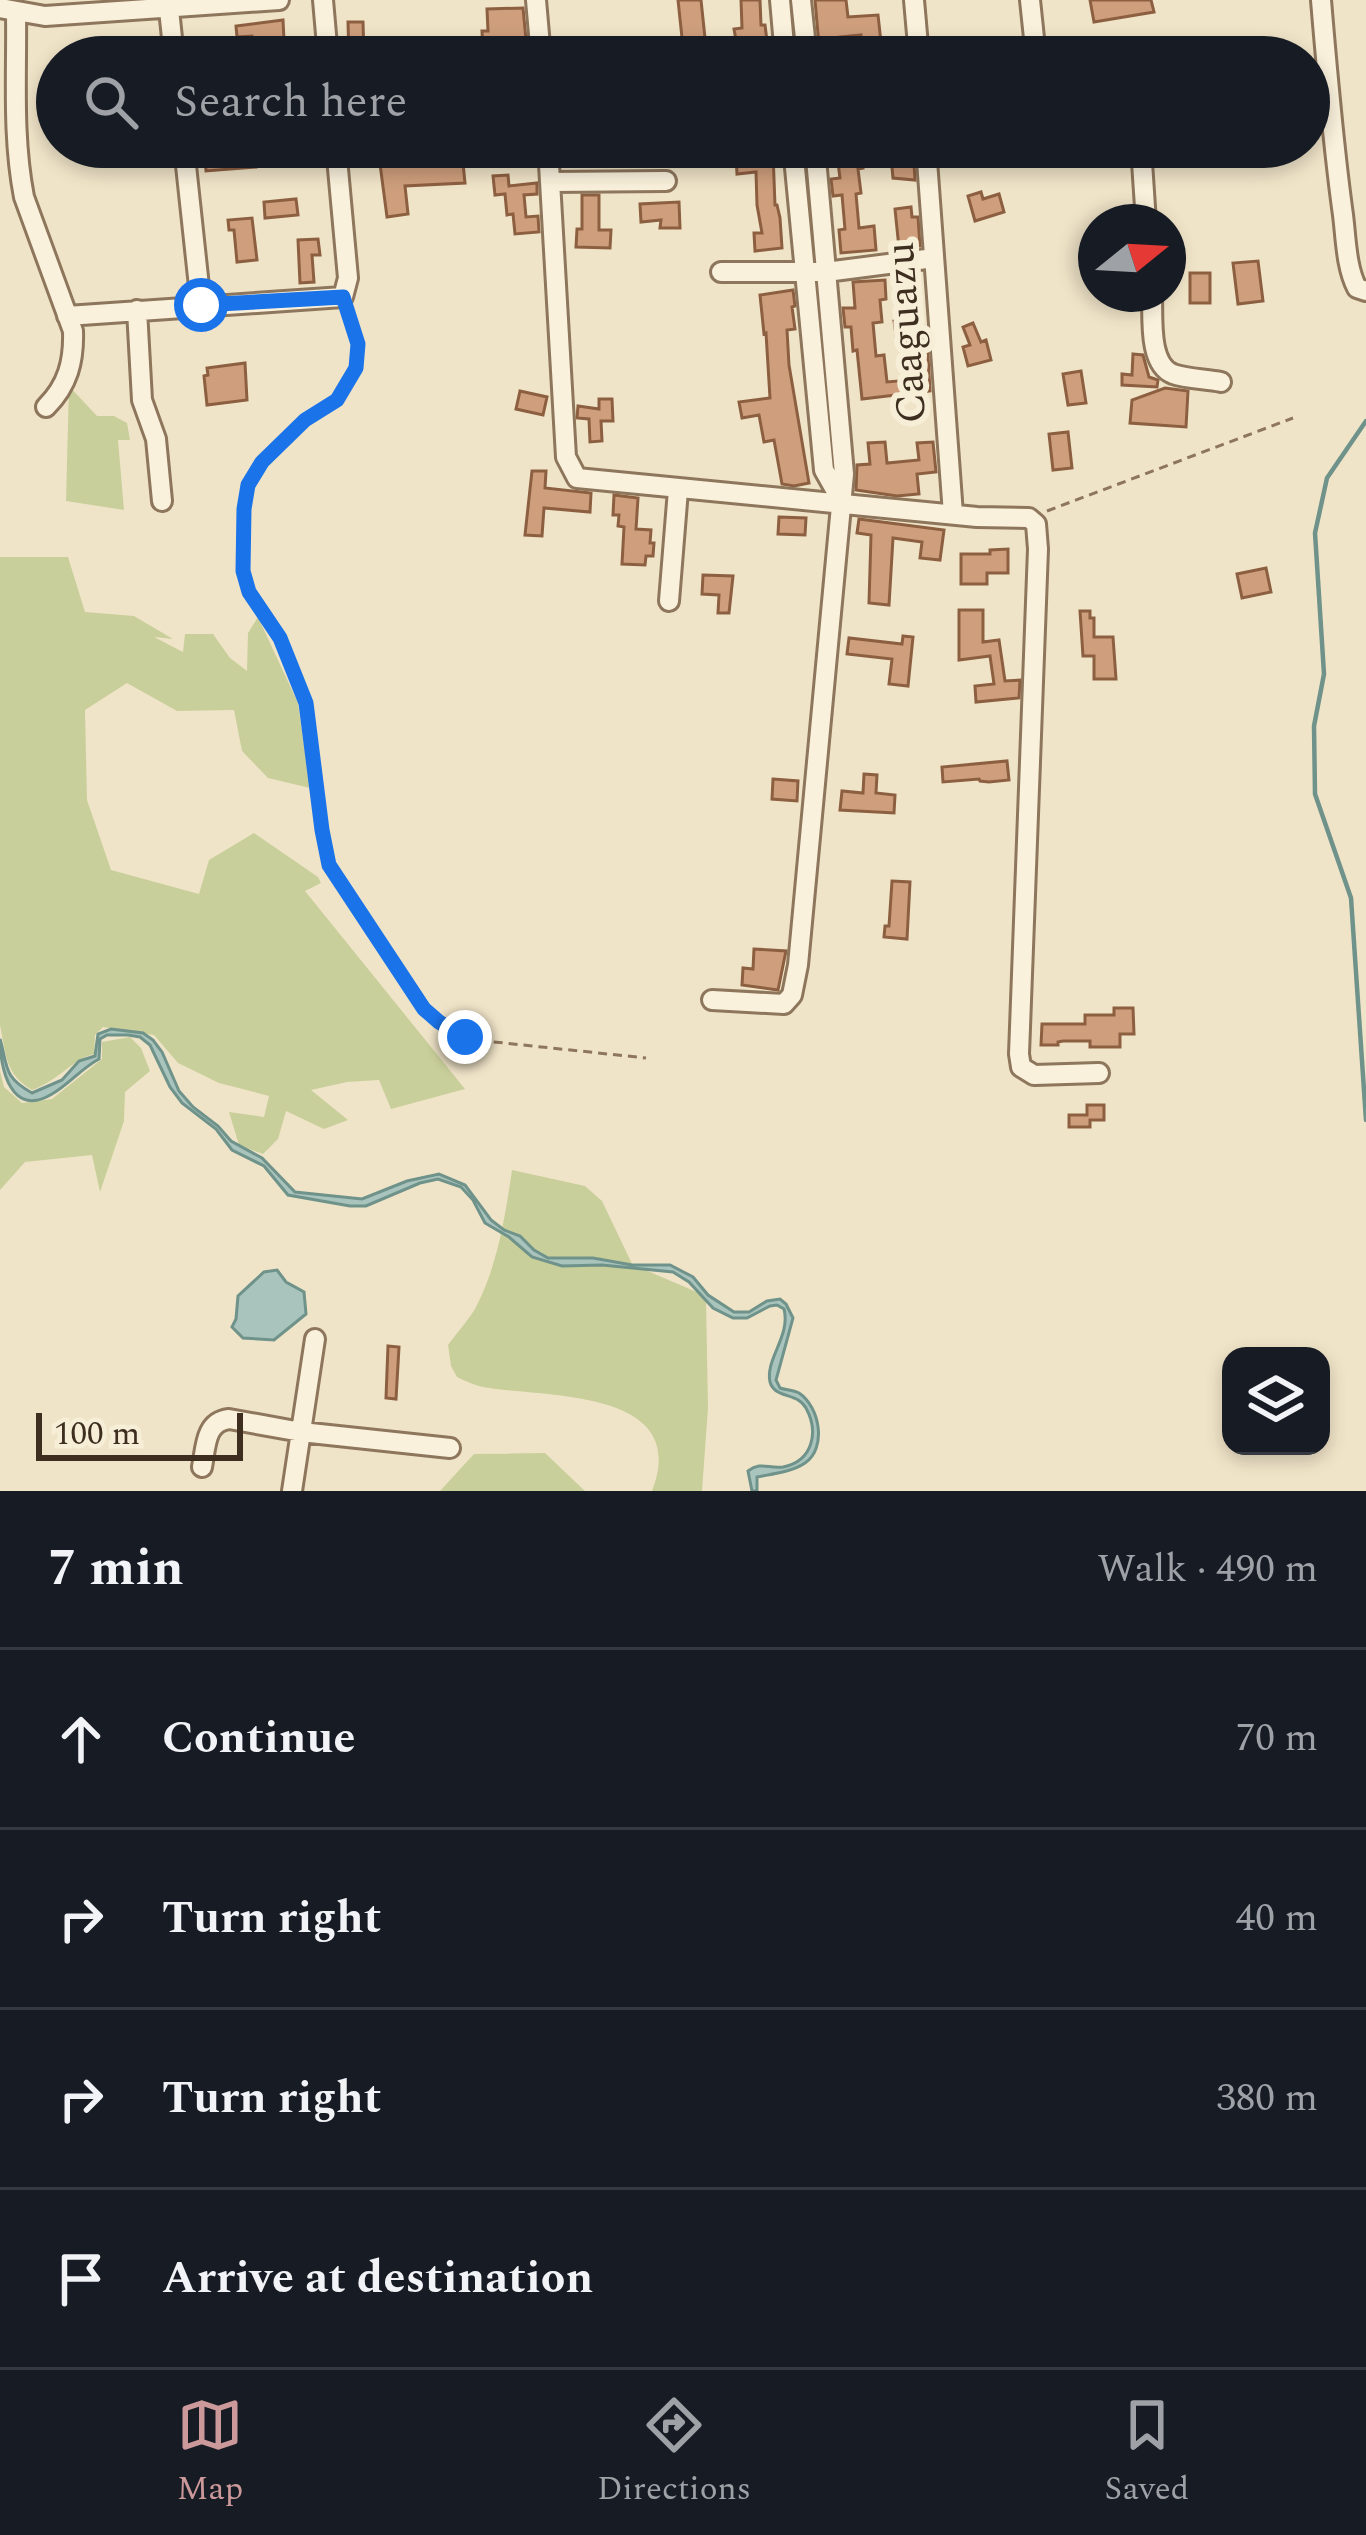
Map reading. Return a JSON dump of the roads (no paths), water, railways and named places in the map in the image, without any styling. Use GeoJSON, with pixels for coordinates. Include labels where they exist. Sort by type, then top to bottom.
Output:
{"type":"FeatureCollection","features":[{"type":"Feature","properties":{"kind":"street"},"geometry":{"type":"LineString","coordinates":[[46,407],[66,380],[74,353],[73,331],[24,197],[8,10],[45,16],[279,0]]}},
{"type":"Feature","properties":{"kind":"street"},"geometry":{"type":"LineString","coordinates":[[323,0],[326,36]]}},
{"type":"Feature","properties":{"kind":"street"},"geometry":{"type":"LineString","coordinates":[[536,0],[539,36]]}},
{"type":"Feature","properties":{"kind":"street"},"geometry":{"type":"LineString","coordinates":[[780,0],[783,36]]}},
{"type":"Feature","properties":{"kind":"street"},"geometry":{"type":"LineString","coordinates":[[801,0],[805,36]]}},
{"type":"Feature","properties":{"kind":"street"},"geometry":{"type":"LineString","coordinates":[[914,0],[917,36]]}},
{"type":"Feature","properties":{"kind":"street"},"geometry":{"type":"LineString","coordinates":[[1030,0],[1034,36]]}},
{"type":"Feature","properties":{"kind":"street"},"geometry":{"type":"LineString","coordinates":[[1322,0],[1325,36]]}},
{"type":"Feature","properties":{"kind":"street"},"geometry":{"type":"LineString","coordinates":[[168,4],[172,36]]}},
{"type":"Feature","properties":{"kind":"street"},"geometry":{"type":"LineString","coordinates":[[1330,105],[1353,281],[1366,291]]}},
{"type":"Feature","properties":{"kind":"street"},"geometry":{"type":"LineString","coordinates":[[186,168],[201,305]]}},
{"type":"Feature","properties":{"kind":"street"},"geometry":{"type":"LineString","coordinates":[[67,316],[343,297],[348,278],[338,168]]}},
{"type":"Feature","properties":{"kind":"street"},"geometry":{"type":"LineString","coordinates":[[549,168],[566,457],[577,478],[1029,518],[1036,524],[1019,1054],[1021,1067],[1034,1075],[1099,1073]]}},
{"type":"Feature","properties":{"kind":"street"},"geometry":{"type":"LineString","coordinates":[[795,168],[824,470],[842,502]]}},
{"type":"Feature","properties":{"kind":"street"},"geometry":{"type":"LineString","coordinates":[[712,1000],[784,1004],[796,985],[844,470],[817,168]]}},
{"type":"Feature","properties":{"kind":"street","name":"Caaguazu"},"geometry":{"type":"LineString","coordinates":[[928,168],[953,514]]}},
{"type":"Feature","properties":{"kind":"street"},"geometry":{"type":"LineString","coordinates":[[1142,168],[1145,204]]}},
{"type":"Feature","properties":{"kind":"street"},"geometry":{"type":"LineString","coordinates":[[550,182],[666,181]]}},
{"type":"Feature","properties":{"kind":"street"},"geometry":{"type":"LineString","coordinates":[[722,272],[826,272],[934,258]]}},
{"type":"Feature","properties":{"kind":"street"},"geometry":{"type":"LineString","coordinates":[[137,310],[142,400],[156,440],[162,501]]}},
{"type":"Feature","properties":{"kind":"street"},"geometry":{"type":"LineString","coordinates":[[1153,312],[1160,365],[1172,374],[1221,382]]}},
{"type":"Feature","properties":{"kind":"street"},"geometry":{"type":"LineString","coordinates":[[669,601],[678,490]]}},
{"type":"Feature","properties":{"kind":"street"},"geometry":{"type":"LineString","coordinates":[[292,1491],[315,1339]]}},
{"type":"Feature","properties":{"kind":"street"},"geometry":{"type":"LineString","coordinates":[[202,1467],[211,1427],[218,1420],[230,1419],[449,1448]]}},
{"type":"Feature","properties":{"kind":"water"},"geometry":{"type":"Polygon","coordinates":[[[111,1029],[143,1033],[153,1040],[179,1091],[193,1107],[231,1141],[262,1158],[295,1192],[362,1199],[439,1174],[465,1185],[491,1220],[548,1258],[670,1265],[693,1277],[708,1295],[734,1312],[749,1312],[780,1299],[793,1318],[776,1380],[780,1388],[799,1393],[812,1408],[818,1438],[812,1456],[794,1469],[757,1477],[757,1491],[752,1491],[748,1471],[793,1464],[811,1444],[806,1408],[776,1391],[770,1382],[785,1319],[784,1309],[777,1305],[747,1318],[733,1318],[713,1308],[673,1272],[562,1266],[532,1257],[485,1223],[461,1187],[438,1179],[366,1206],[288,1195],[264,1166],[232,1150],[216,1129],[182,1103],[150,1045],[140,1037],[107,1035],[100,1039],[99,1059],[38,1100],[27,1100],[11,1087],[0,1039],[11,1076],[32,1093],[62,1080],[79,1061],[95,1056],[98,1034],[111,1029]]]}},
{"type":"Feature","properties":{"kind":"water"},"geometry":{"type":"Polygon","coordinates":[[[277,1270],[286,1282],[304,1292],[306,1314],[274,1340],[243,1338],[232,1327],[238,1296],[264,1272],[277,1270]]]}},
{"type":"Feature","properties":{"kind":"waterway"},"geometry":{"type":"LineString","coordinates":[[1366,421],[1327,478],[1315,533],[1324,674],[1314,726],[1315,794],[1351,898],[1366,1120]]}}]}
